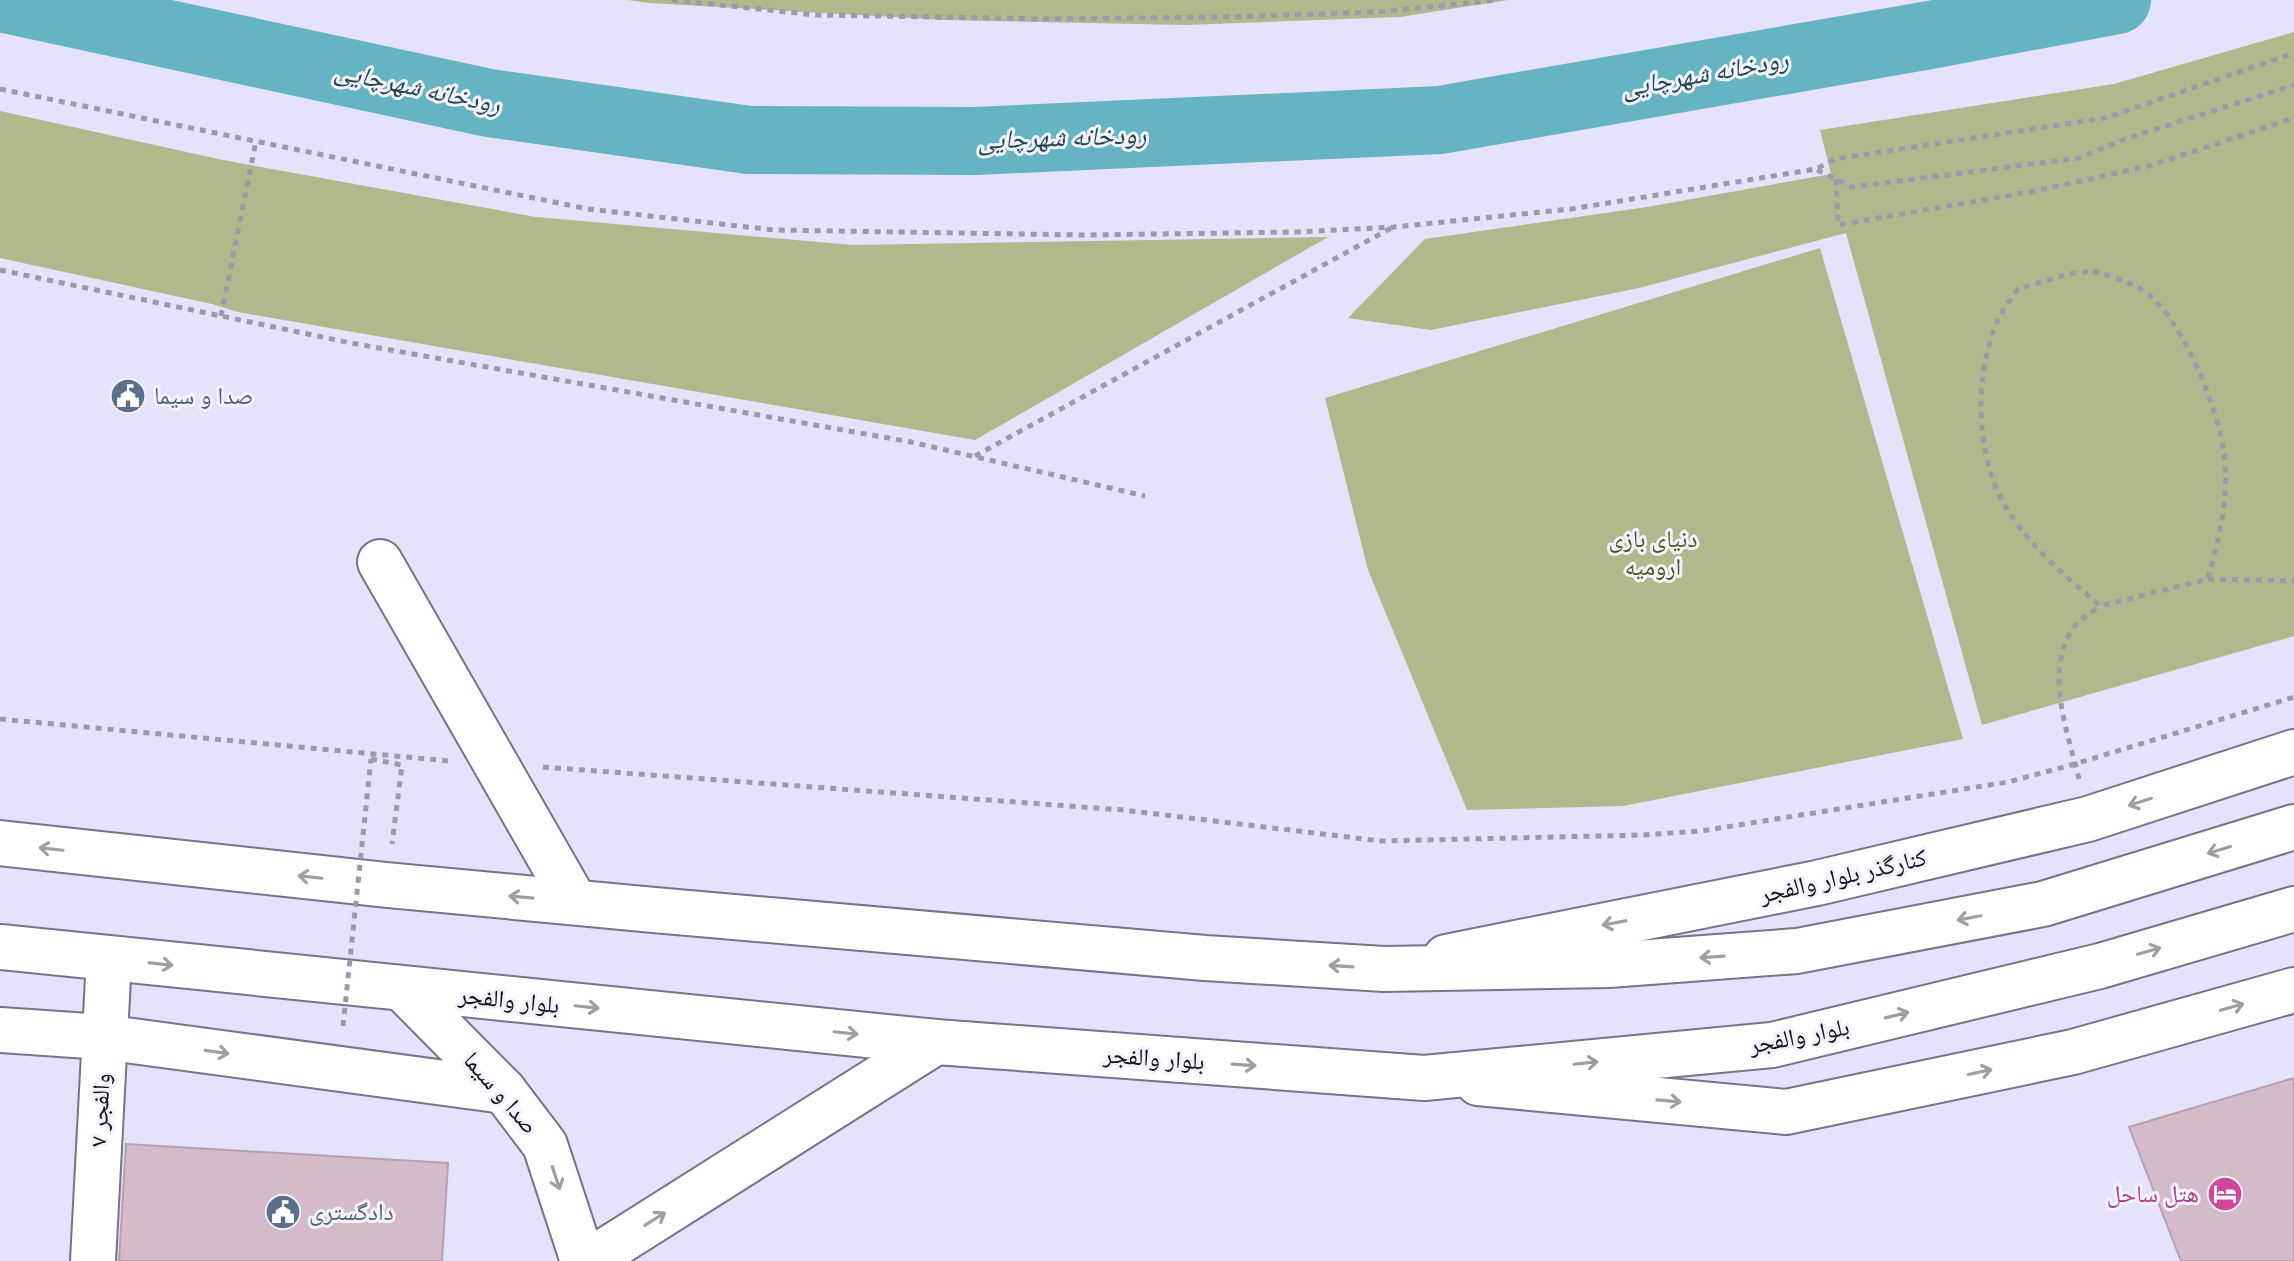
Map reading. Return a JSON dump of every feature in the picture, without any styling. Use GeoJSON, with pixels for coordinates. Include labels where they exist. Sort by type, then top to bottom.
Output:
{"type":"FeatureCollection","features":[{"type":"Feature","properties":{"kind":"main road"},"geometry":{"type":"LineString","coordinates":[[380,562],[575,902]]}},
{"type":"Feature","properties":{"kind":"main road","name":"کنارگذر بلوار والفجر"},"geometry":{"type":"LineString","coordinates":[[1384,969],[1817,883],[2088,819],[2294,752]]}},
{"type":"Feature","properties":{"kind":"main road"},"geometry":{"type":"LineString","coordinates":[[0,843],[387,885],[1189,956],[1384,969],[1609,965],[1797,951],[2043,904],[2294,827]]}},
{"type":"Feature","properties":{"kind":"main road","name":"بلوار والفجر"},"geometry":{"type":"LineString","coordinates":[[0,947],[936,1042],[1424,1078],[1772,1045],[2100,966],[2294,909]]}},
{"type":"Feature","properties":{"kind":"main road","name":"والفجر ۷"},"geometry":{"type":"LineString","coordinates":[[93,1261],[109,959]]}},
{"type":"Feature","properties":{"kind":"main road","name":"صدا و سیما"},"geometry":{"type":"LineString","coordinates":[[403,989],[504,1091],[545,1145],[583,1261]]}},
{"type":"Feature","properties":{"kind":"main road"},"geometry":{"type":"LineString","coordinates":[[1424,1078],[1786,1112],[2073,1052],[2294,990]]}},
{"type":"Feature","properties":{"kind":"main road"},"geometry":{"type":"LineString","coordinates":[[0,1030],[103,1037],[504,1091]]}},
{"type":"Feature","properties":{"kind":"main road"},"geometry":{"type":"LineString","coordinates":[[589,1261],[936,1042]]}},
{"type":"Feature","properties":{"kind":"path"},"geometry":{"type":"LineString","coordinates":[[672,0],[816,15],[1051,19],[1376,12],[1499,0]]}},
{"type":"Feature","properties":{"kind":"path"},"geometry":{"type":"LineString","coordinates":[[0,89],[588,209],[774,230],[1083,235],[1297,232],[1394,227],[1571,209],[1816,169],[1835,159],[2105,118],[2294,53]]}},
{"type":"Feature","properties":{"kind":"path"},"geometry":{"type":"LineString","coordinates":[[1816,169],[1852,187],[2079,158],[2128,138],[2294,85]]}},
{"type":"Feature","properties":{"kind":"path"},"geometry":{"type":"LineString","coordinates":[[1836,179],[1838,225],[2035,191],[2149,166],[2294,118]]}},
{"type":"Feature","properties":{"kind":"path"},"geometry":{"type":"LineString","coordinates":[[221,316],[256,141]]}},
{"type":"Feature","properties":{"kind":"path"},"geometry":{"type":"LineString","coordinates":[[974,457],[1394,227]]}},
{"type":"Feature","properties":{"kind":"path"},"geometry":{"type":"LineString","coordinates":[[0,270],[351,343],[911,442],[1145,496]]}},
{"type":"Feature","properties":{"kind":"path"},"geometry":{"type":"LineString","coordinates":[[2100,606],[2035,547],[2007,508],[1989,467],[1982,414],[1984,365],[1998,319],[2018,289],[2068,274],[2093,271],[2123,279],[2150,296],[2175,327],[2200,375],[2212,403],[2224,454],[2224,503],[2208,579]]}},
{"type":"Feature","properties":{"kind":"path"},"geometry":{"type":"LineString","coordinates":[[2088,819],[2061,701],[2059,661],[2072,628],[2100,606],[2208,579],[2294,581]]}},
{"type":"Feature","properties":{"kind":"path"},"geometry":{"type":"LineString","coordinates":[[0,719],[350,753],[1123,810],[1381,841],[1701,831],[2008,782],[2294,697]]}},
{"type":"Feature","properties":{"kind":"path"},"geometry":{"type":"LineString","coordinates":[[343,1026],[371,759],[402,765],[387,885]]}},
{"type":"Feature","properties":{"kind":"green space"},"geometry":{"type":"Polygon","coordinates":[[[628,0],[1508,0],[1400,17],[1186,25],[945,20],[628,0]]]}},
{"type":"Feature","properties":{"kind":"green space"},"geometry":{"type":"Polygon","coordinates":[[[2294,32],[2294,636],[1982,725],[1846,233],[1639,288],[1431,330],[1348,318],[1425,239],[1647,207],[1831,174],[1820,130],[2114,84],[2294,32]]]}},
{"type":"Feature","properties":{"kind":"green space"},"geometry":{"type":"Polygon","coordinates":[[[0,111],[223,160],[536,217],[852,245],[1328,237],[975,440],[238,312],[0,258],[0,111]]]}},
{"type":"Feature","properties":{"kind":"green space","name":"دنیای بازی ارومیه"},"geometry":{"type":"Polygon","coordinates":[[[1820,248],[1963,739],[1623,806],[1467,810],[1368,570],[1325,398],[1820,248]]]}},
{"type":"Feature","properties":{"kind":"building","name":"هتل ساحل"},"geometry":{"type":"Polygon","coordinates":[[[2294,1078],[2294,1261],[2181,1261],[2129,1127],[2294,1078]]]}},
{"type":"Feature","properties":{"kind":"building","name":"دادگستری"},"geometry":{"type":"Polygon","coordinates":[[[126,1144],[448,1163],[442,1261],[119,1261],[126,1144]]]}},
{"type":"Feature","properties":{"kind":"waterway","name":"رودخانه شهرچایی"},"geometry":{"type":"LineString","coordinates":[[10,0],[489,103],[749,140],[975,141],[1440,120],[2117,0]]}},
{"type":"Feature","properties":{"kind":"place","name":"صدا و سیما"},"geometry":{"type":"Point","coordinates":[128,396]}},
{"type":"Feature","properties":{"kind":"place","name":"هتل ساحل"},"geometry":{"type":"Point","coordinates":[2225,1194]}},
{"type":"Feature","properties":{"kind":"place","name":"دادگستری"},"geometry":{"type":"Point","coordinates":[283,1212]}}]}
